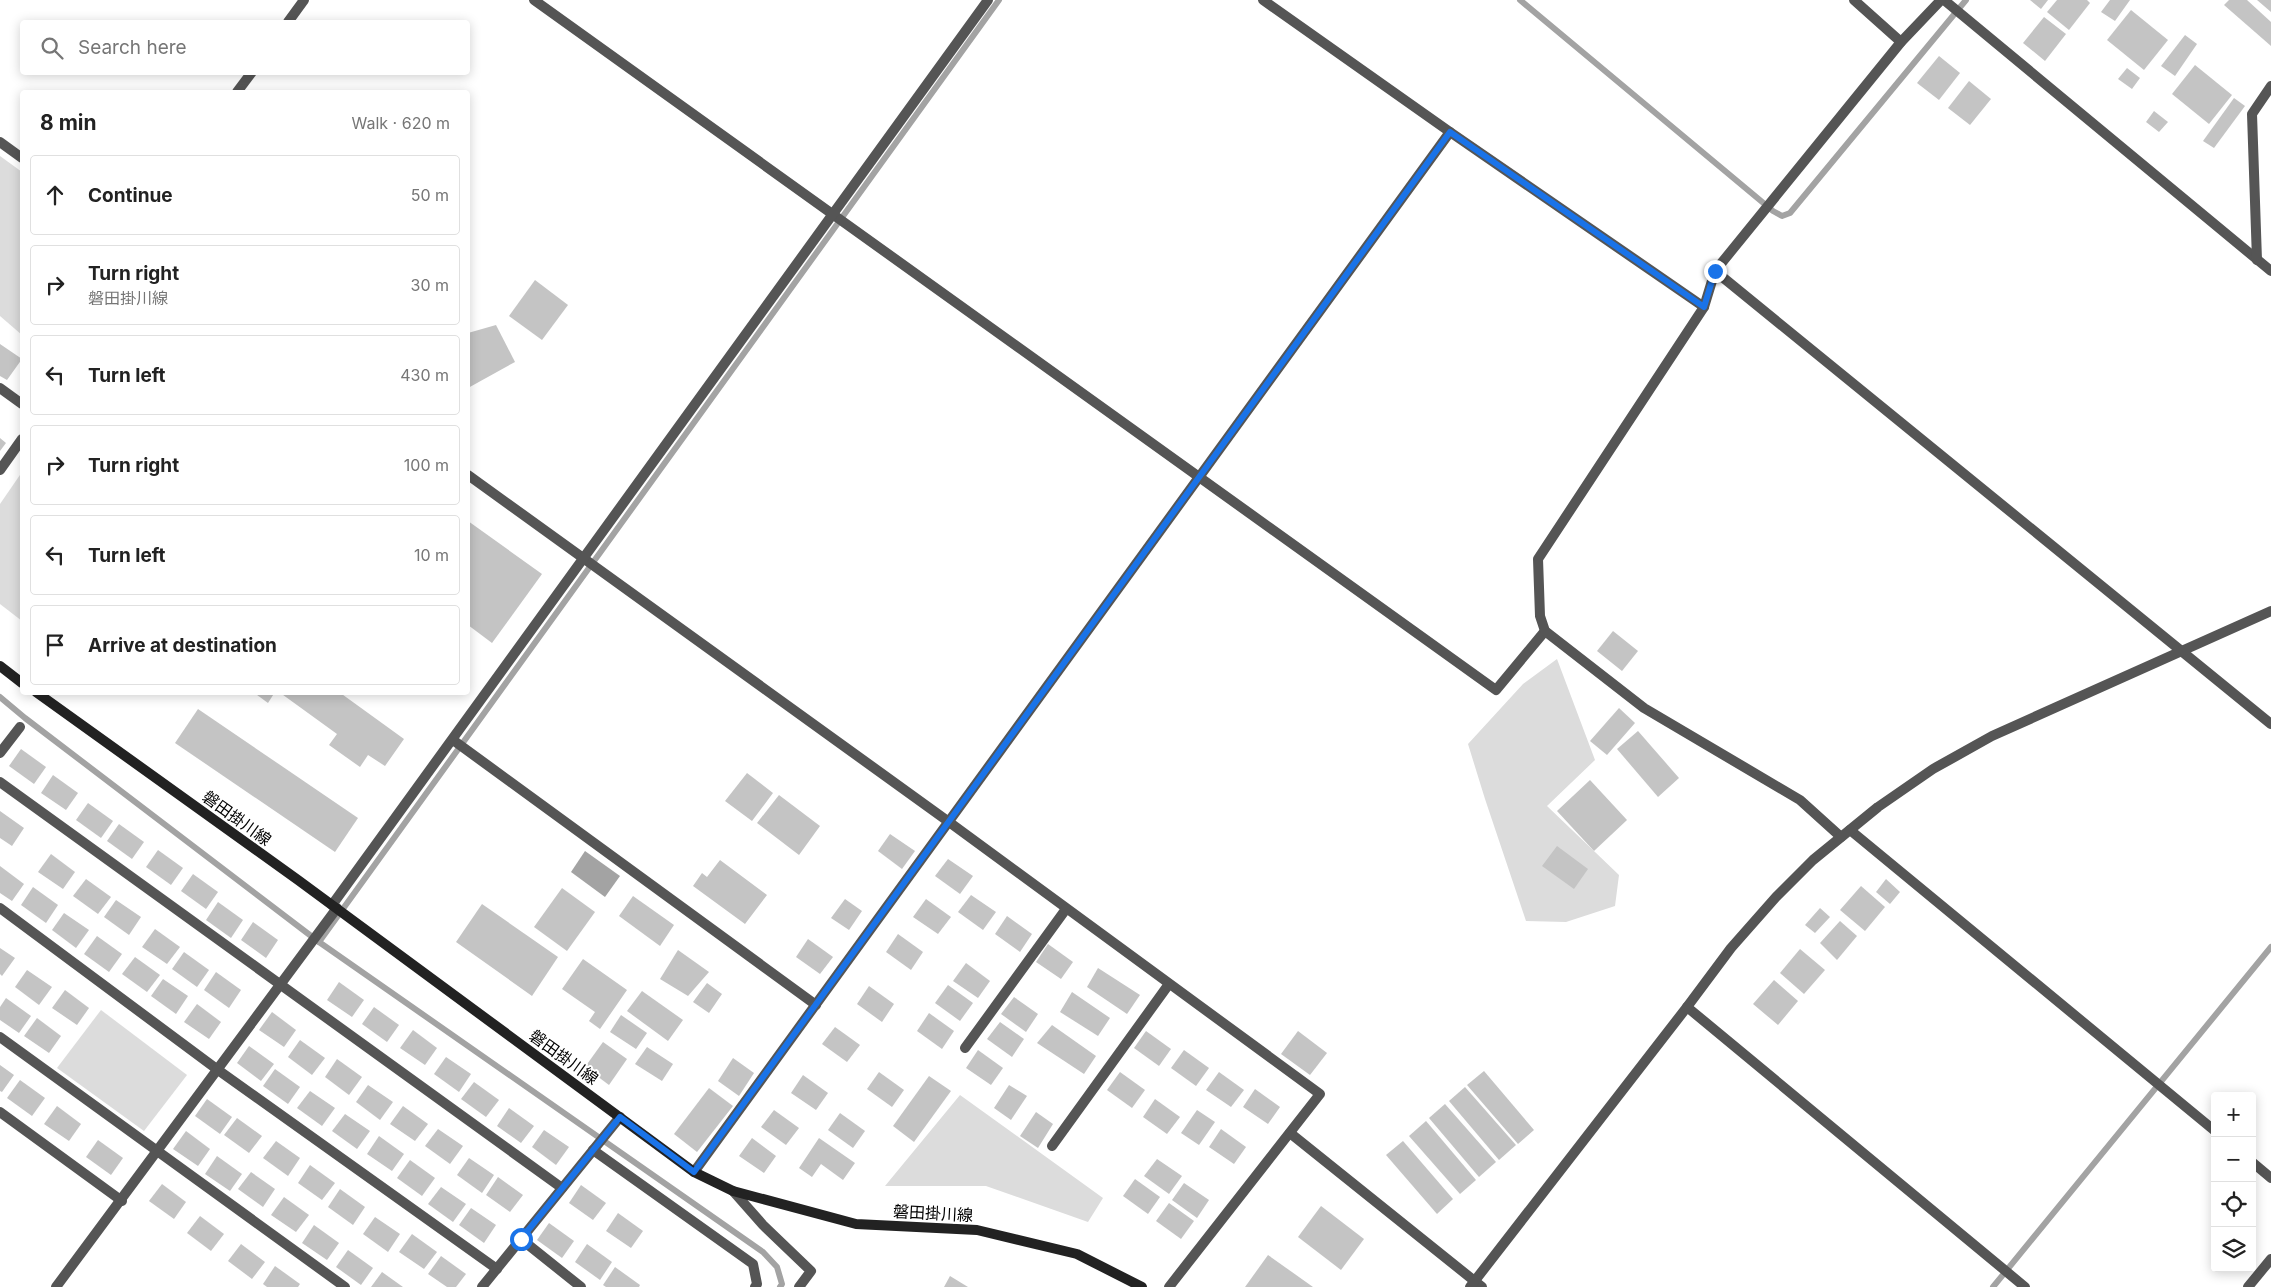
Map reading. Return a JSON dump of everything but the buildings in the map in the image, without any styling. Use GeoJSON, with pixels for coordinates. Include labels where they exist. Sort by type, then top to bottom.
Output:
{"type":"FeatureCollection","features":[{"type":"Feature","properties":{"kind":"main road"},"geometry":{"type":"LineString","coordinates":[[0,666],[20,681]]}},
{"type":"Feature","properties":{"kind":"main road","name":"磐田掛川線"},"geometry":{"type":"LineString","coordinates":[[40,695],[334,907],[694,1172],[733,1191],[856,1224],[977,1230],[1077,1254],[1142,1287]]}},
{"type":"Feature","properties":{"kind":"street"},"geometry":{"type":"LineString","coordinates":[[289,20],[304,0]]}},
{"type":"Feature","properties":{"kind":"street"},"geometry":{"type":"LineString","coordinates":[[534,0],[1496,690],[1545,631]]}},
{"type":"Feature","properties":{"kind":"street"},"geometry":{"type":"LineString","coordinates":[[56,1287],[122,1201],[280,985],[453,740],[585,560],[831,214],[988,0]]}},
{"type":"Feature","properties":{"kind":"street"},"geometry":{"type":"LineString","coordinates":[[1263,0],[1704,307]]}},
{"type":"Feature","properties":{"kind":"street"},"geometry":{"type":"LineString","coordinates":[[1854,0],[1901,42]]}},
{"type":"Feature","properties":{"kind":"street"},"geometry":{"type":"LineString","coordinates":[[1842,837],[1800,800],[1644,708],[1545,631],[1540,616],[1538,559],[1704,307],[1715,271],[1901,42],[1942,0],[2271,271]]}},
{"type":"Feature","properties":{"kind":"street"},"geometry":{"type":"LineString","coordinates":[[238,90],[250,75]]}},
{"type":"Feature","properties":{"kind":"street"},"geometry":{"type":"LineString","coordinates":[[2257,260],[2252,114],[2271,86]]}},
{"type":"Feature","properties":{"kind":"street"},"geometry":{"type":"LineString","coordinates":[[694,1172],[1450,132]]}},
{"type":"Feature","properties":{"kind":"street"},"geometry":{"type":"LineString","coordinates":[[0,142],[20,157]]}},
{"type":"Feature","properties":{"kind":"street"},"geometry":{"type":"LineString","coordinates":[[1715,271],[2271,724]]}},
{"type":"Feature","properties":{"kind":"street"},"geometry":{"type":"LineString","coordinates":[[0,388],[20,403]]}},
{"type":"Feature","properties":{"kind":"street"},"geometry":{"type":"LineString","coordinates":[[0,470],[20,443]]}},
{"type":"Feature","properties":{"kind":"street"},"geometry":{"type":"LineString","coordinates":[[470,477],[948,822],[1320,1094],[1170,1287]]}},
{"type":"Feature","properties":{"kind":"street"},"geometry":{"type":"LineString","coordinates":[[1290,1133],[1475,1285],[1731,948],[1776,897],[1813,860],[1878,807],[1933,769],[1992,736],[2271,611]]}},
{"type":"Feature","properties":{"kind":"street"},"geometry":{"type":"LineString","coordinates":[[0,753],[20,727]]}},
{"type":"Feature","properties":{"kind":"street"},"geometry":{"type":"LineString","coordinates":[[453,740],[816,1005]]}},
{"type":"Feature","properties":{"kind":"street"},"geometry":{"type":"LineString","coordinates":[[0,782],[562,1188]]}},
{"type":"Feature","properties":{"kind":"street"},"geometry":{"type":"LineString","coordinates":[[1850,830],[2211,1128]]}},
{"type":"Feature","properties":{"kind":"street"},"geometry":{"type":"LineString","coordinates":[[0,908],[218,1070],[496,1269]]}},
{"type":"Feature","properties":{"kind":"street"},"geometry":{"type":"LineString","coordinates":[[965,1048],[1066,909]]}},
{"type":"Feature","properties":{"kind":"street"},"geometry":{"type":"LineString","coordinates":[[1052,1146],[1169,984]]}},
{"type":"Feature","properties":{"kind":"street"},"geometry":{"type":"LineString","coordinates":[[1687,1007],[2025,1287]]}},
{"type":"Feature","properties":{"kind":"street"},"geometry":{"type":"LineString","coordinates":[[0,1037],[345,1287]]}},
{"type":"Feature","properties":{"kind":"street"},"geometry":{"type":"LineString","coordinates":[[0,1112],[122,1201]]}},
{"type":"Feature","properties":{"kind":"street"},"geometry":{"type":"LineString","coordinates":[[482,1287],[620,1117]]}},
{"type":"Feature","properties":{"kind":"street"},"geometry":{"type":"LineString","coordinates":[[593,1150],[753,1264],[757,1284],[755,1287]]}},
{"type":"Feature","properties":{"kind":"street"},"geometry":{"type":"LineString","coordinates":[[2256,1165],[2271,1178]]}},
{"type":"Feature","properties":{"kind":"street"},"geometry":{"type":"LineString","coordinates":[[733,1191],[763,1225],[811,1272],[799,1287]]}},
{"type":"Feature","properties":{"kind":"street"},"geometry":{"type":"LineString","coordinates":[[521,1239],[581,1287]]}},
{"type":"Feature","properties":{"kind":"street"},"geometry":{"type":"LineString","coordinates":[[2248,1287],[2271,1259]]}},
{"type":"Feature","properties":{"kind":"shaded area"},"geometry":{"type":"Polygon","coordinates":[[[0,156],[20,171],[20,333],[0,316],[0,156]]]}},
{"type":"Feature","properties":{"kind":"shaded area"},"geometry":{"type":"Polygon","coordinates":[[[20,475],[20,619],[0,604],[0,504],[20,475]]]}},
{"type":"Feature","properties":{"kind":"shaded area"},"geometry":{"type":"Polygon","coordinates":[[[1557,659],[1595,760],[1547,806],[1619,875],[1615,906],[1566,922],[1526,921],[1468,744],[1523,684],[1557,659]]]}},
{"type":"Feature","properties":{"kind":"shaded area"},"geometry":{"type":"Polygon","coordinates":[[[585,851],[620,876],[605,897],[571,872],[585,851]]]}},
{"type":"Feature","properties":{"kind":"shaded area"},"geometry":{"type":"Polygon","coordinates":[[[101,1010],[187,1075],[144,1131],[57,1068],[101,1010]]]}},
{"type":"Feature","properties":{"kind":"shaded area"},"geometry":{"type":"Polygon","coordinates":[[[960,1095],[1103,1198],[1088,1222],[986,1186],[885,1186],[960,1095]]]}},
{"type":"Feature","properties":{"kind":"waterway"},"geometry":{"type":"LineString","coordinates":[[319,942],[999,0]]}},
{"type":"Feature","properties":{"kind":"waterway"},"geometry":{"type":"LineString","coordinates":[[1520,0],[1773,211],[1782,216],[1790,213],[1966,0]]}},
{"type":"Feature","properties":{"kind":"waterway"},"geometry":{"type":"LineString","coordinates":[[0,697],[319,942],[763,1252],[777,1267],[782,1284],[780,1287]]}},
{"type":"Feature","properties":{"kind":"waterway"},"geometry":{"type":"LineString","coordinates":[[1993,1287],[2271,947]]}},
{"type":"Feature","properties":{"kind":"route"},"geometry":{"type":"LineString","coordinates":[[521,1239],[620,1117],[694,1172],[1450,132],[1704,307],[1715,271]]}}]}
